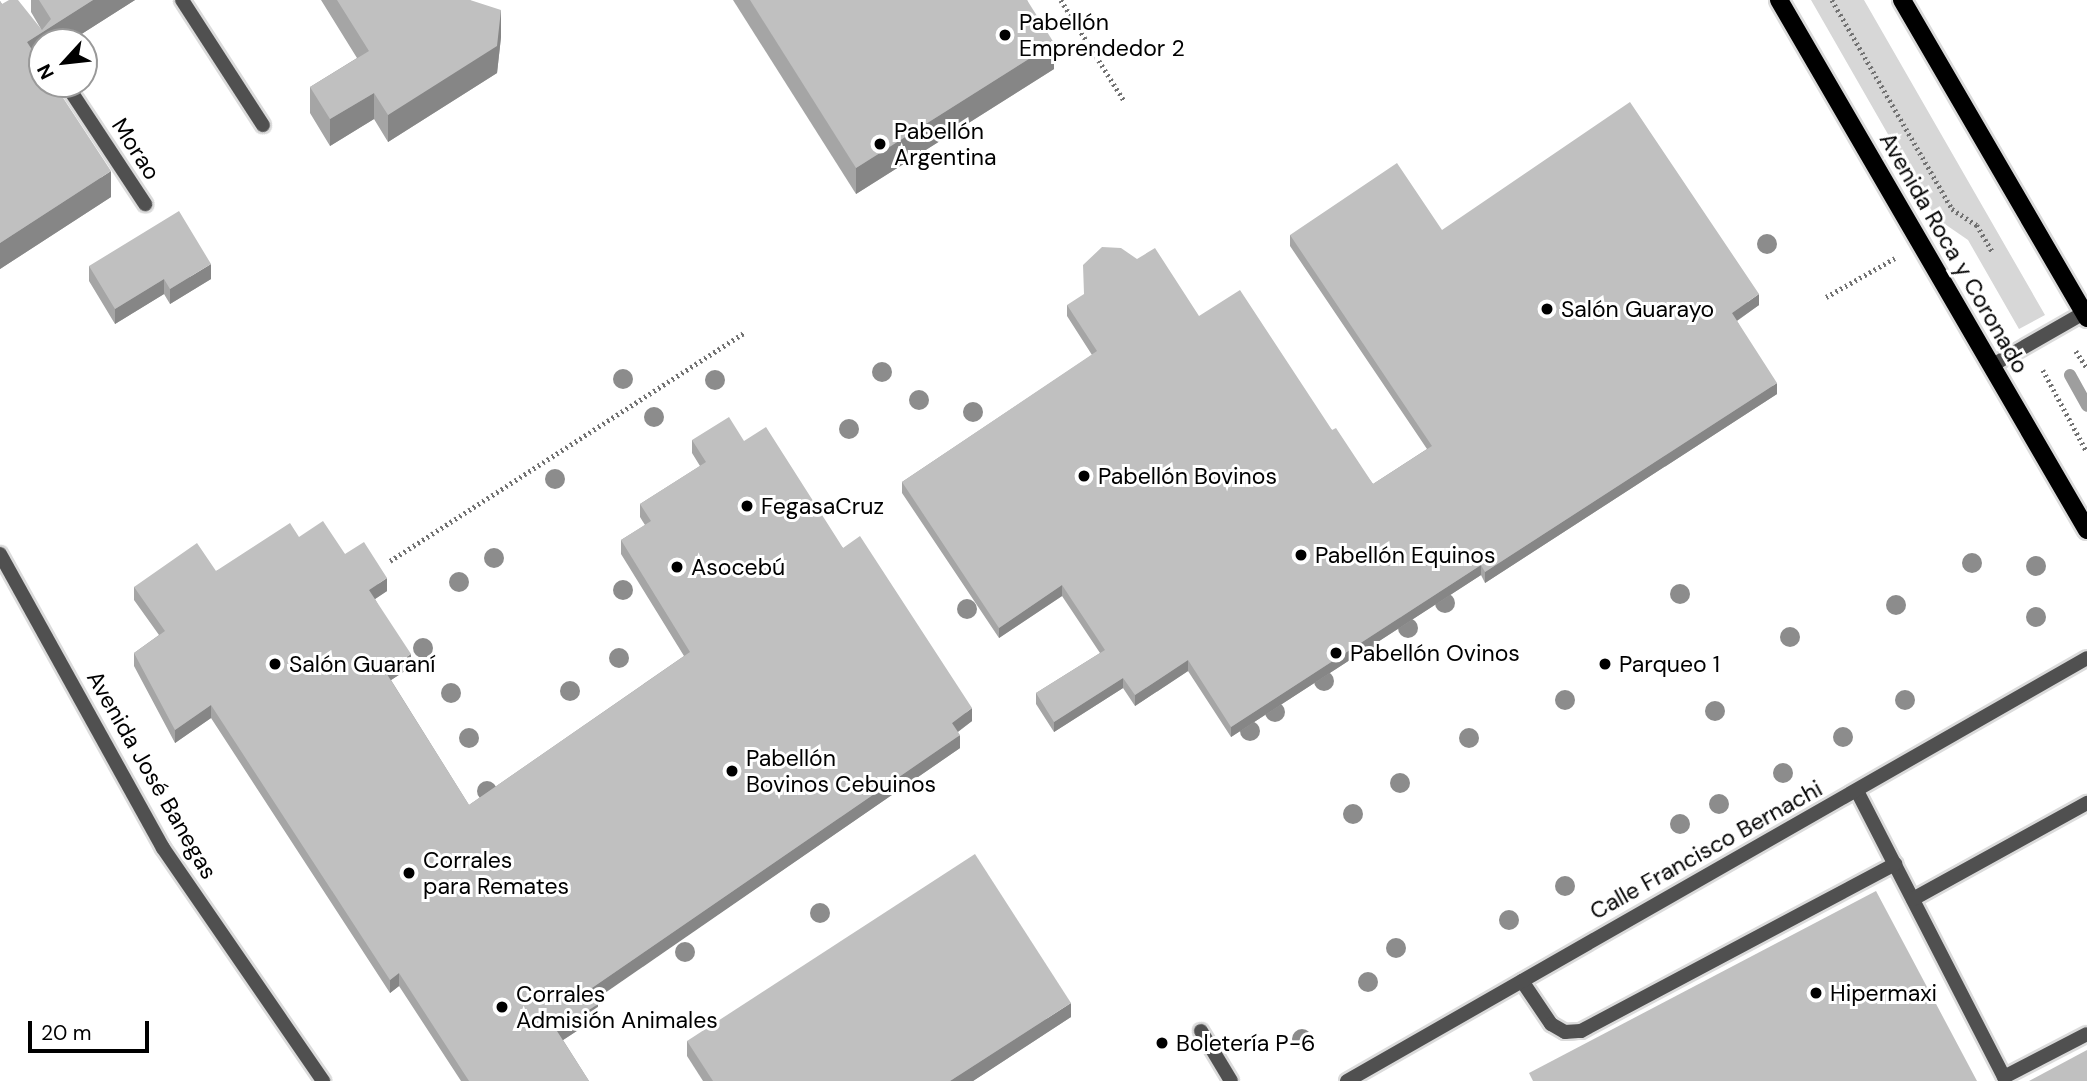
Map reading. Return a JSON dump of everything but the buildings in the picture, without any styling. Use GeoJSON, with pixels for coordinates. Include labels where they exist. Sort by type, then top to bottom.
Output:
{"type":"FeatureCollection","features":[{"type":"Feature","properties":{"kind":"main road","name":"Avenida Roca y Coronado"},"geometry":{"type":"LineString","coordinates":[[1779,0],[2087,530]]}},
{"type":"Feature","properties":{"kind":"main road"},"geometry":{"type":"LineString","coordinates":[[1902,0],[2086,313]]}},
{"type":"Feature","properties":{"kind":"street"},"geometry":{"type":"LineString","coordinates":[[182,0],[263,125]]}},
{"type":"Feature","properties":{"kind":"street","name":"Morao"},"geometry":{"type":"LineString","coordinates":[[75,98],[145,204]]}},
{"type":"Feature","properties":{"kind":"street"},"geometry":{"type":"LineString","coordinates":[[1991,366],[2086,313]]}},
{"type":"Feature","properties":{"kind":"street","name":"Avenida José Banegas"},"geometry":{"type":"LineString","coordinates":[[0,554],[163,848],[323,1081]]}},
{"type":"Feature","properties":{"kind":"street","name":"Calle Francisco Bernachi"},"geometry":{"type":"LineString","coordinates":[[1347,1081],[2087,657]]}},
{"type":"Feature","properties":{"kind":"street"},"geometry":{"type":"LineString","coordinates":[[1857,791],[2004,1077],[2087,1034]]}},
{"type":"Feature","properties":{"kind":"street"},"geometry":{"type":"LineString","coordinates":[[1913,899],[2087,803]]}},
{"type":"Feature","properties":{"kind":"street"},"geometry":{"type":"LineString","coordinates":[[1522,981],[1551,1024],[1565,1032],[1581,1031],[1895,864]]}},
{"type":"Feature","properties":{"kind":"street"},"geometry":{"type":"LineString","coordinates":[[1201,1031],[1231,1081]]}},
{"type":"Feature","properties":{"kind":"path"},"geometry":{"type":"LineString","coordinates":[[1061,0],[1125,102]]}},
{"type":"Feature","properties":{"kind":"path"},"geometry":{"type":"LineString","coordinates":[[1832,0],[1952,209],[1977,225],[1993,253]]}},
{"type":"Feature","properties":{"kind":"path"},"geometry":{"type":"LineString","coordinates":[[1826,298],[1920,244]]}},
{"type":"Feature","properties":{"kind":"path"},"geometry":{"type":"LineString","coordinates":[[390,561],[745,332]]}},
{"type":"Feature","properties":{"kind":"path"},"geometry":{"type":"LineString","coordinates":[[2079,349],[2087,368]]}},
{"type":"Feature","properties":{"kind":"path"},"geometry":{"type":"LineString","coordinates":[[2043,370],[2087,452]]}},
{"type":"Feature","properties":{"kind":"shaded area"},"geometry":{"type":"Polygon","coordinates":[[[1811,0],[1864,0],[2045,315],[2019,329],[1968,240],[1936,218],[1811,0]]]}},
{"type":"Feature","properties":{"kind":"waterway"},"geometry":{"type":"LineString","coordinates":[[2070,375],[2087,406]]}},
{"type":"Feature","properties":{"kind":"place","name":"Pabellón Emprendedor 2"},"geometry":{"type":"Point","coordinates":[1005,35]}},
{"type":"Feature","properties":{"kind":"place","name":"Pabellón Argentina"},"geometry":{"type":"Point","coordinates":[880,144]}},
{"type":"Feature","properties":{"kind":"place","name":"Salón Guarayo"},"geometry":{"type":"Point","coordinates":[1547,309]}},
{"type":"Feature","properties":{"kind":"place","name":"Pabellón Bovinos"},"geometry":{"type":"Point","coordinates":[1084,476]}},
{"type":"Feature","properties":{"kind":"place","name":"FegasaCruz"},"geometry":{"type":"Point","coordinates":[747,506]}},
{"type":"Feature","properties":{"kind":"place","name":"Pabellón Equinos"},"geometry":{"type":"Point","coordinates":[1301,555]}},
{"type":"Feature","properties":{"kind":"place","name":"Asocebú"},"geometry":{"type":"Point","coordinates":[677,567]}},
{"type":"Feature","properties":{"kind":"place","name":"Pabellón Ovinos"},"geometry":{"type":"Point","coordinates":[1336,653]}},
{"type":"Feature","properties":{"kind":"place","name":"Salón Guaraní"},"geometry":{"type":"Point","coordinates":[275,664]}},
{"type":"Feature","properties":{"kind":"place","name":"Parqueo 1"},"geometry":{"type":"Point","coordinates":[1605,664]}},
{"type":"Feature","properties":{"kind":"place","name":"Pabellón Bovinos Cebuinos"},"geometry":{"type":"Point","coordinates":[732,771]}},
{"type":"Feature","properties":{"kind":"place","name":"Corrales para Remates"},"geometry":{"type":"Point","coordinates":[409,873]}},
{"type":"Feature","properties":{"kind":"place","name":"Hipermaxi"},"geometry":{"type":"Point","coordinates":[1816,993]}},
{"type":"Feature","properties":{"kind":"place","name":"Corrales Admisión Animales"},"geometry":{"type":"Point","coordinates":[502,1007]}},
{"type":"Feature","properties":{"kind":"place","name":"Boletería P-6"},"geometry":{"type":"Point","coordinates":[1162,1043]}}]}
